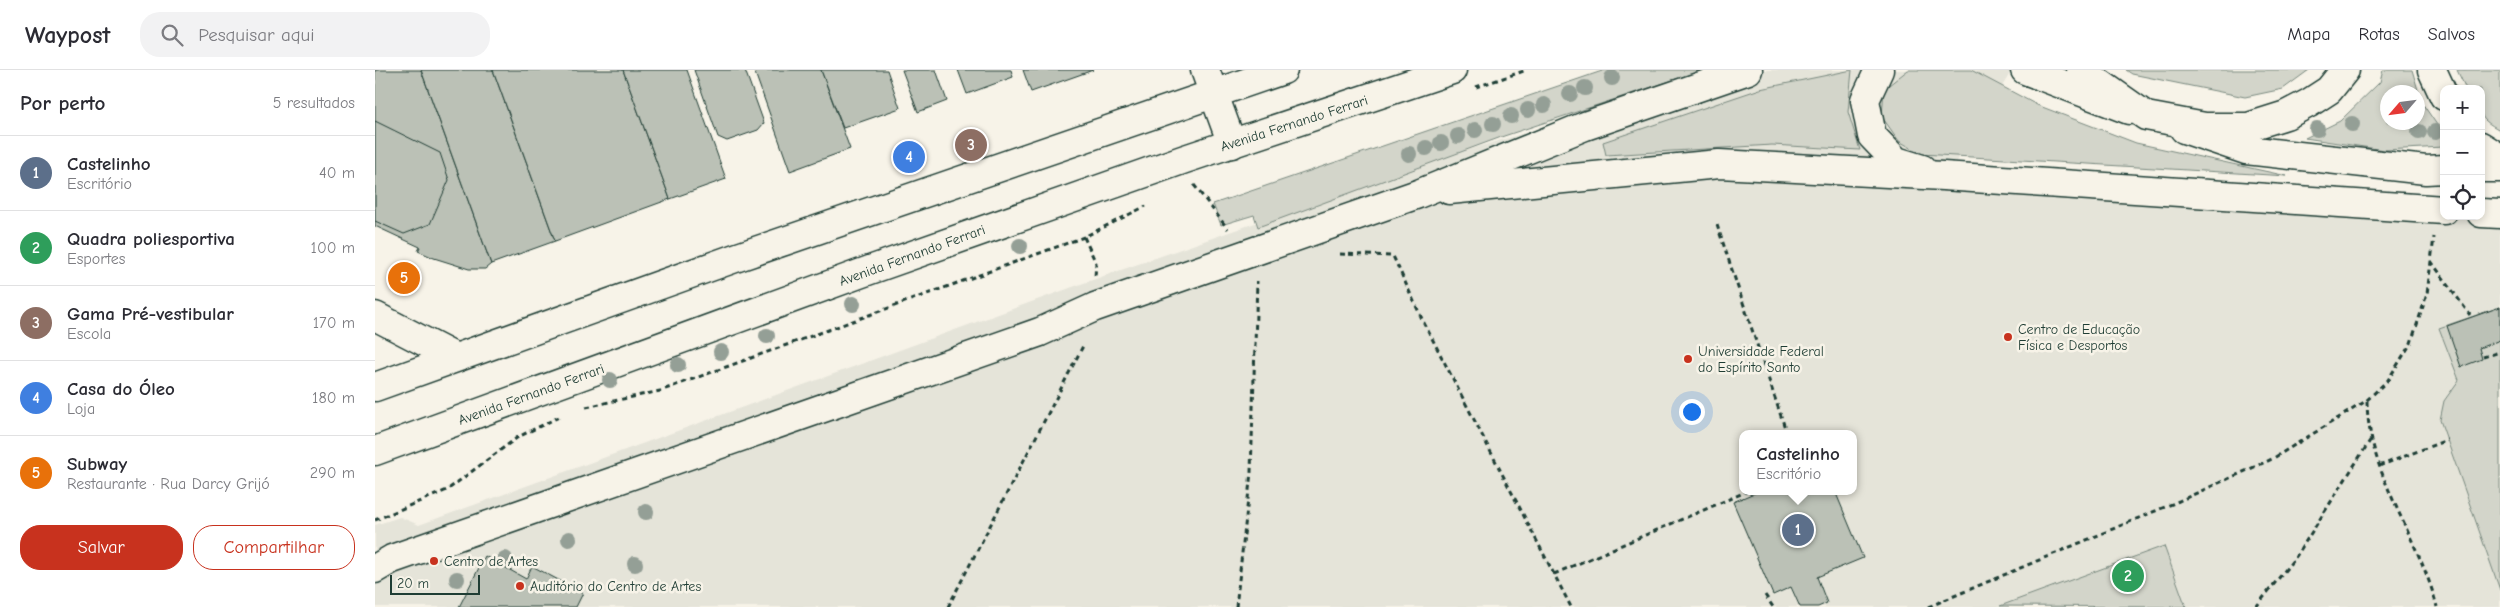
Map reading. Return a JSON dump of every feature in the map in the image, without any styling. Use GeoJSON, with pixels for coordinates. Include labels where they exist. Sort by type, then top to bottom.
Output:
{"type":"FeatureCollection","features":[{"type":"Feature","properties":{"kind":"street"},"geometry":{"type":"LineString","coordinates":[[375,387],[738,257],[1210,82],[1283,70]]}},
{"type":"Feature","properties":{"kind":"street","name":"Avenida Fernando Ferrari"},"geometry":{"type":"LineString","coordinates":[[375,451],[870,270],[1232,144],[1452,70]]}},
{"type":"Feature","properties":{"kind":"street"},"geometry":{"type":"LineString","coordinates":[[381,563],[1040,332],[1095,307],[1418,194],[1585,126],[1748,70]]}},
{"type":"Feature","properties":{"kind":"street"},"geometry":{"type":"LineString","coordinates":[[1879,70],[1865,100],[1872,136],[1896,161],[1943,176]]}},
{"type":"Feature","properties":{"kind":"street"},"geometry":{"type":"LineString","coordinates":[[2025,70],[2146,116],[2246,150],[2426,170],[2440,169]]}},
{"type":"Feature","properties":{"kind":"street"},"geometry":{"type":"LineString","coordinates":[[2081,70],[2146,116],[2205,127],[2248,127],[2287,115],[2309,104],[2329,90],[2345,70]]}},
{"type":"Feature","properties":{"kind":"street"},"geometry":{"type":"LineString","coordinates":[[2432,70],[2440,87]]}},
{"type":"Feature","properties":{"kind":"street"},"geometry":{"type":"LineString","coordinates":[[1210,82],[1232,144]]}},
{"type":"Feature","properties":{"kind":"street"},"geometry":{"type":"LineString","coordinates":[[2485,149],[2500,158]]}},
{"type":"Feature","properties":{"kind":"street"},"geometry":{"type":"LineString","coordinates":[[1418,194],[1719,164],[1943,176],[2440,209]]}},
{"type":"Feature","properties":{"kind":"street"},"geometry":{"type":"LineString","coordinates":[[2485,168],[2500,168]]}},
{"type":"Feature","properties":{"kind":"street"},"geometry":{"type":"LineString","coordinates":[[2485,213],[2500,214]]}},
{"type":"Feature","properties":{"kind":"street"},"geometry":{"type":"LineString","coordinates":[[375,316],[455,357]]}},
{"type":"Feature","properties":{"kind":"street"},"geometry":{"type":"LineString","coordinates":[[375,460],[401,442]]}},
{"type":"Feature","properties":{"kind":"path"},"geometry":{"type":"LineString","coordinates":[[1472,88],[1527,70]]}},
{"type":"Feature","properties":{"kind":"path"},"geometry":{"type":"LineString","coordinates":[[1201,179],[1192,182],[1198,193],[1250,254],[1258,283],[1257,357],[1251,472],[1235,607]]}},
{"type":"Feature","properties":{"kind":"path"},"geometry":{"type":"LineString","coordinates":[[585,407],[660,391],[1084,237],[1151,203]]}},
{"type":"Feature","properties":{"kind":"path"},"geometry":{"type":"LineString","coordinates":[[1927,607],[2179,502],[2272,459],[2367,401],[2388,380],[2411,343],[2427,294],[2440,214]]}},
{"type":"Feature","properties":{"kind":"path"},"geometry":{"type":"LineString","coordinates":[[1717,225],[1786,430]]}},
{"type":"Feature","properties":{"kind":"path"},"geometry":{"type":"LineString","coordinates":[[948,607],[1086,341],[1095,307],[1096,262],[1084,237]]}},
{"type":"Feature","properties":{"kind":"path"},"geometry":{"type":"LineString","coordinates":[[1339,254],[1393,256],[1423,321],[1571,607]]}},
{"type":"Feature","properties":{"kind":"path"},"geometry":{"type":"LineString","coordinates":[[2431,261],[2470,315]]}},
{"type":"Feature","properties":{"kind":"path"},"geometry":{"type":"LineString","coordinates":[[2483,358],[2500,352]]}},
{"type":"Feature","properties":{"kind":"path"},"geometry":{"type":"LineString","coordinates":[[2367,401],[2367,422],[2379,466],[2391,498],[2430,579],[2437,607]]}},
{"type":"Feature","properties":{"kind":"path"},"geometry":{"type":"LineString","coordinates":[[375,520],[447,490],[518,437],[567,414]]}},
{"type":"Feature","properties":{"kind":"path"},"geometry":{"type":"LineString","coordinates":[[2256,607],[2297,555],[2371,438]]}},
{"type":"Feature","properties":{"kind":"path"},"geometry":{"type":"LineString","coordinates":[[2379,466],[2447,440]]}},
{"type":"Feature","properties":{"kind":"path"},"geometry":{"type":"LineString","coordinates":[[1554,574],[1739,495]]}},
{"type":"Feature","properties":{"kind":"path"},"geometry":{"type":"LineString","coordinates":[[1765,595],[1773,607]]}},
{"type":"Feature","properties":{"kind":"shaded area"},"geometry":{"type":"Polygon","coordinates":[[[1605,70],[1703,70],[1504,136],[1258,227],[1254,215],[1221,225],[1213,204],[1605,70]]]}},
{"type":"Feature","properties":{"kind":"shaded area","name":"Universidade Federal do Espírito Santo"},"geometry":{"type":"Polygon","coordinates":[[[1721,70],[2012,70],[1956,163],[2440,195],[2440,220],[2485,220],[2485,198],[2500,199],[2500,607],[375,607],[375,525],[400,517],[419,525],[1081,284],[1447,156],[1597,112],[1721,70]]]}},
{"type":"Feature","properties":{"kind":"shaded area"},"geometry":{"type":"Polygon","coordinates":[[[1852,70],[1848,112],[1860,150],[1772,145],[1606,155],[1603,142],[1760,89],[1852,70]]]}},
{"type":"Feature","properties":{"kind":"shaded area"},"geometry":{"type":"Polygon","coordinates":[[[1908,70],[1971,70],[2037,105],[2136,143],[2287,176],[1922,154],[1899,141],[1882,117],[1884,89],[1908,70]]]}},
{"type":"Feature","properties":{"kind":"shaded area"},"geometry":{"type":"Polygon","coordinates":[[[2126,70],[2309,70],[2283,89],[2245,97],[2132,74],[2126,70]]]}},
{"type":"Feature","properties":{"kind":"shaded area"},"geometry":{"type":"Polygon","coordinates":[[[2383,70],[2412,70],[2417,85],[2380,85],[2380,130],[2425,130],[2425,107],[2440,129],[2440,147],[2384,150],[2305,138],[2340,121],[2380,82],[2383,70]]]}},
{"type":"Feature","properties":{"kind":"shaded area"},"geometry":{"type":"Polygon","coordinates":[[[2457,70],[2500,70],[2500,130],[2485,120],[2485,85],[2464,85],[2457,70]]]}},
{"type":"Feature","properties":{"kind":"shaded area"},"geometry":{"type":"Polygon","coordinates":[[[2500,307],[2500,590],[2440,420],[2444,401],[2459,380],[2439,328],[2500,307]]]}},
{"type":"Feature","properties":{"kind":"shaded area"},"geometry":{"type":"Polygon","coordinates":[[[2164,546],[2186,607],[2000,606],[2164,546]]]}},
{"type":"Feature","properties":{"kind":"building"},"geometry":{"type":"Polygon","coordinates":[[[375,70],[421,70],[491,264],[485,269],[469,269],[434,258],[418,251],[420,247],[375,226],[375,70]]]}},
{"type":"Feature","properties":{"kind":"building"},"geometry":{"type":"Polygon","coordinates":[[[421,70],[493,70],[555,241],[491,264],[421,70]]]}},
{"type":"Feature","properties":{"kind":"building"},"geometry":{"type":"Polygon","coordinates":[[[493,70],[623,70],[670,199],[555,241],[493,70]]]}},
{"type":"Feature","properties":{"kind":"building"},"geometry":{"type":"Polygon","coordinates":[[[623,70],[687,70],[726,179],[670,199],[623,70]]]}},
{"type":"Feature","properties":{"kind":"building"},"geometry":{"type":"Polygon","coordinates":[[[694,70],[745,70],[764,123],[758,130],[727,141],[718,137],[694,70]]]}},
{"type":"Feature","properties":{"kind":"building"},"geometry":{"type":"Polygon","coordinates":[[[754,70],[821,70],[850,149],[790,171],[754,70]]]}},
{"type":"Feature","properties":{"kind":"building"},"geometry":{"type":"Polygon","coordinates":[[[821,70],[887,70],[900,108],[843,128],[821,70]]]}},
{"type":"Feature","properties":{"kind":"building"},"geometry":{"type":"Polygon","coordinates":[[[902,70],[936,70],[947,101],[918,112],[902,70]]]}},
{"type":"Feature","properties":{"kind":"building"},"geometry":{"type":"Polygon","coordinates":[[[958,70],[1011,70],[1013,77],[967,94],[958,70]]]}},
{"type":"Feature","properties":{"kind":"building"},"geometry":{"type":"Polygon","coordinates":[[[1023,70],[1093,70],[1031,92],[1023,70]]]}},
{"type":"Feature","properties":{"kind":"building"},"geometry":{"type":"Polygon","coordinates":[[[375,121],[440,153],[449,180],[430,224],[404,234],[375,221],[375,121]]]}},
{"type":"Feature","properties":{"kind":"building"},"geometry":{"type":"Polygon","coordinates":[[[2500,307],[2500,340],[2479,348],[2482,359],[2461,367],[2447,326],[2500,307]]]}},
{"type":"Feature","properties":{"kind":"building"},"geometry":{"type":"Polygon","coordinates":[[[1750,495],[1837,495],[1863,558],[1817,577],[1827,603],[1818,607],[1800,607],[1791,587],[1773,595],[1733,502],[1750,495]]]}},
{"type":"Feature","properties":{"kind":"building","name":"Auditório do Centro de Artes"},"geometry":{"type":"Polygon","coordinates":[[[485,556],[526,579],[532,566],[583,593],[576,607],[459,607],[485,556]]]}},
{"type":"Feature","properties":{"kind":"place","name":"Gama Pré-vestibular"},"geometry":{"type":"Point","coordinates":[971,145]}},
{"type":"Feature","properties":{"kind":"place","name":"Casa do Óleo"},"geometry":{"type":"Point","coordinates":[909,157]}},
{"type":"Feature","properties":{"kind":"place","name":"Subway"},"geometry":{"type":"Point","coordinates":[404,278]}},
{"type":"Feature","properties":{"kind":"place","name":"Centro de Educação Física e Desportos"},"geometry":{"type":"Point","coordinates":[2008,337]}},
{"type":"Feature","properties":{"kind":"place","name":"Universidade Federal do Espírito Santo"},"geometry":{"type":"Point","coordinates":[1688,359]}},
{"type":"Feature","properties":{"kind":"place","name":"Castelinho"},"geometry":{"type":"Point","coordinates":[1798,530]}},
{"type":"Feature","properties":{"kind":"place","name":"Centro de Artes"},"geometry":{"type":"Point","coordinates":[434,561]}},
{"type":"Feature","properties":{"kind":"place","name":"Quadra poliesportiva"},"geometry":{"type":"Point","coordinates":[2128,576]}},
{"type":"Feature","properties":{"kind":"place","name":"Auditório do Centro de Artes"},"geometry":{"type":"Point","coordinates":[520,586]}}]}
